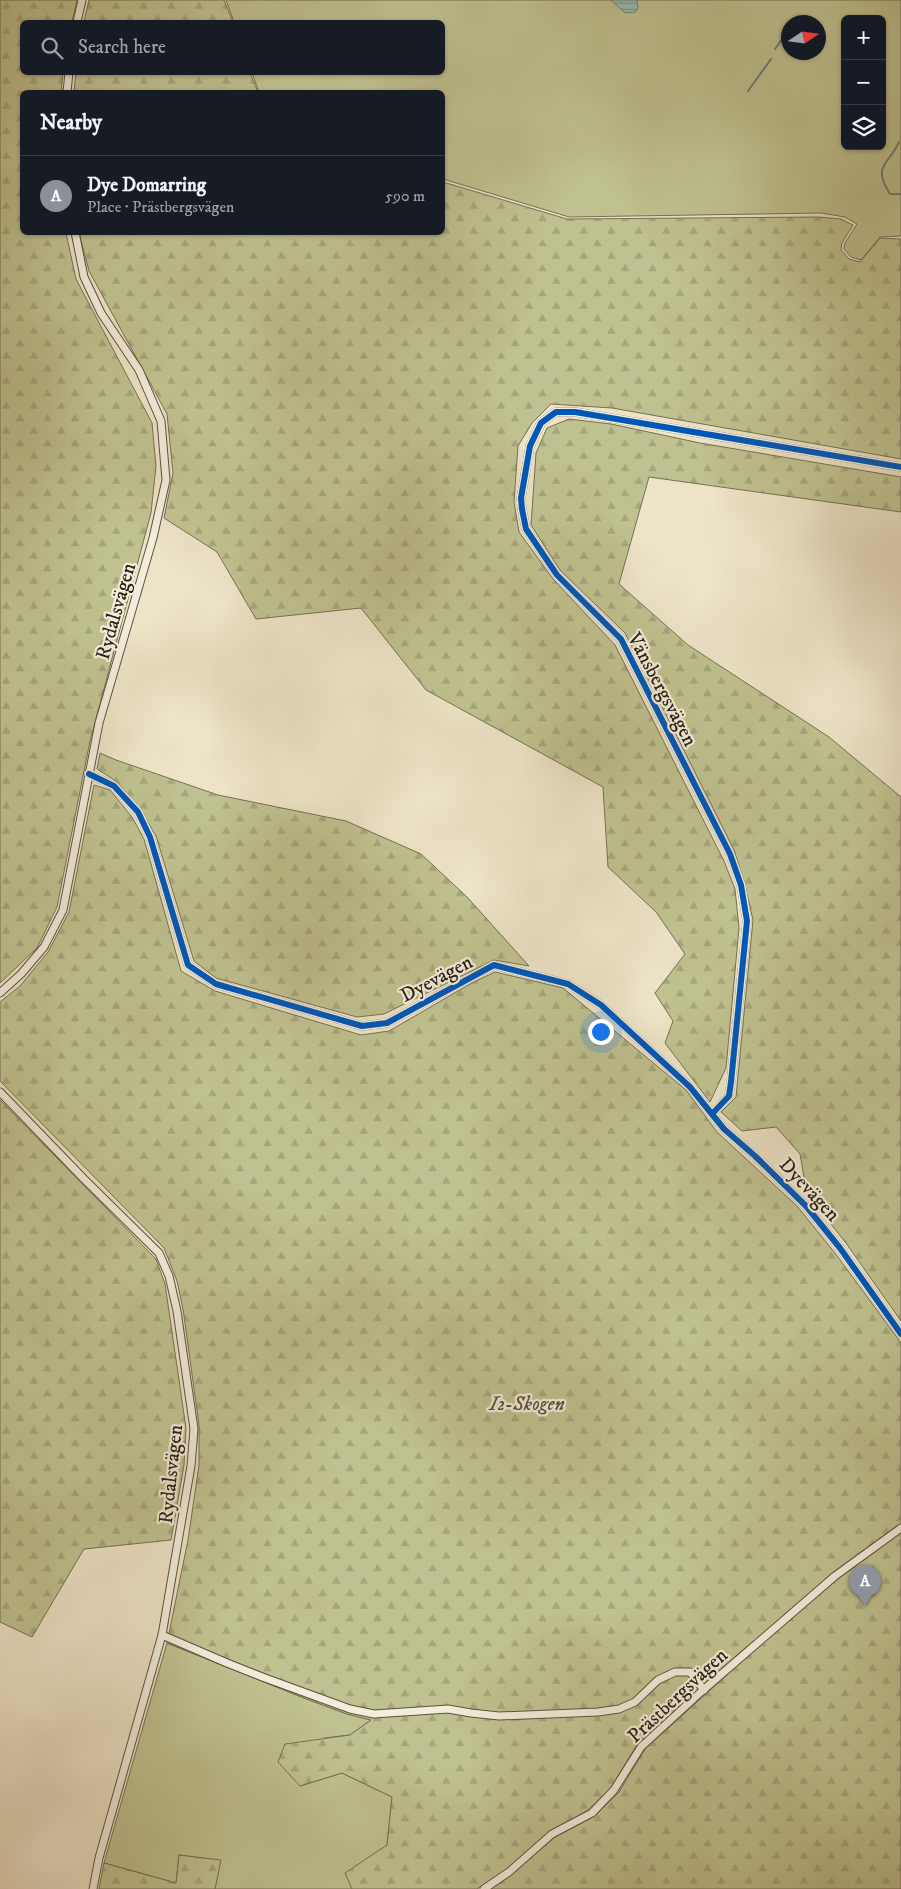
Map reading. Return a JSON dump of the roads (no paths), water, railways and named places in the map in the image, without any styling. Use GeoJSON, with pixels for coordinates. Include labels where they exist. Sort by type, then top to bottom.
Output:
{"type":"FeatureCollection","features":[{"type":"Feature","properties":{"kind":"street"},"geometry":{"type":"LineString","coordinates":[[77,20],[82,0]]}},
{"type":"Feature","properties":{"kind":"street"},"geometry":{"type":"LineString","coordinates":[[67,90],[69,75]]}},
{"type":"Feature","properties":{"kind":"street","name":"Rydalsvägen"},"geometry":{"type":"LineString","coordinates":[[0,992],[21,974],[44,947],[63,910],[100,723],[153,538],[166,480],[161,421],[139,370],[101,313],[84,278],[76,235]]}},
{"type":"Feature","properties":{"kind":"street","name":"Vänsbergsvägen"},"geometry":{"type":"LineString","coordinates":[[712,1114],[728,1096],[731,1082],[747,921],[741,885],[730,854],[621,639],[557,575],[526,529],[521,498],[530,446],[541,422],[556,412],[575,412],[901,467]]}},
{"type":"Feature","properties":{"kind":"street","name":"Dyevägen"},"geometry":{"type":"LineString","coordinates":[[89,774],[114,786],[138,812],[150,836],[188,965],[216,984],[362,1026],[387,1023],[494,965],[568,984],[601,1005],[690,1086],[724,1129],[755,1156],[806,1206],[840,1248],[901,1334]]}},
{"type":"Feature","properties":{"kind":"street","name":"Rydalsvägen"},"geometry":{"type":"LineString","coordinates":[[0,1092],[159,1254],[169,1276],[177,1311],[194,1429],[191,1466],[162,1635],[99,1858],[93,1889]]}},
{"type":"Feature","properties":{"kind":"street","name":"Prästbergsvägen"},"geometry":{"type":"LineString","coordinates":[[484,1889],[509,1872],[552,1834],[592,1813],[614,1790],[641,1747],[835,1576],[901,1528]]}},
{"type":"Feature","properties":{"kind":"street"},"geometry":{"type":"LineString","coordinates":[[162,1635],[265,1678],[350,1708],[374,1714],[448,1709],[499,1716],[598,1712],[619,1709],[635,1702],[658,1680],[675,1672],[690,1672],[704,1690]]}},
{"type":"Feature","properties":{"kind":"water"},"geometry":{"type":"Polygon","coordinates":[[[611,0],[637,0],[638,8],[635,12],[625,13],[611,0]]]}},
{"type":"Feature","properties":{"kind":"waterway"},"geometry":{"type":"LineString","coordinates":[[775,49],[781,41]]}},
{"type":"Feature","properties":{"kind":"waterway"},"geometry":{"type":"LineString","coordinates":[[748,91],[771,59]]}},
{"type":"Feature","properties":{"kind":"waterway"},"geometry":{"type":"LineString","coordinates":[[899,142],[884,166],[882,177],[890,194],[901,194]]}},
{"type":"Feature","properties":{"kind":"place","name":"Dye Domarring"},"geometry":{"type":"Point","coordinates":[865,1606]}},
{"type":"Feature","properties":{"kind":"park label","name":"I2-Skogen"},"geometry":{"type":"Point","coordinates":[527,1403]}}]}
